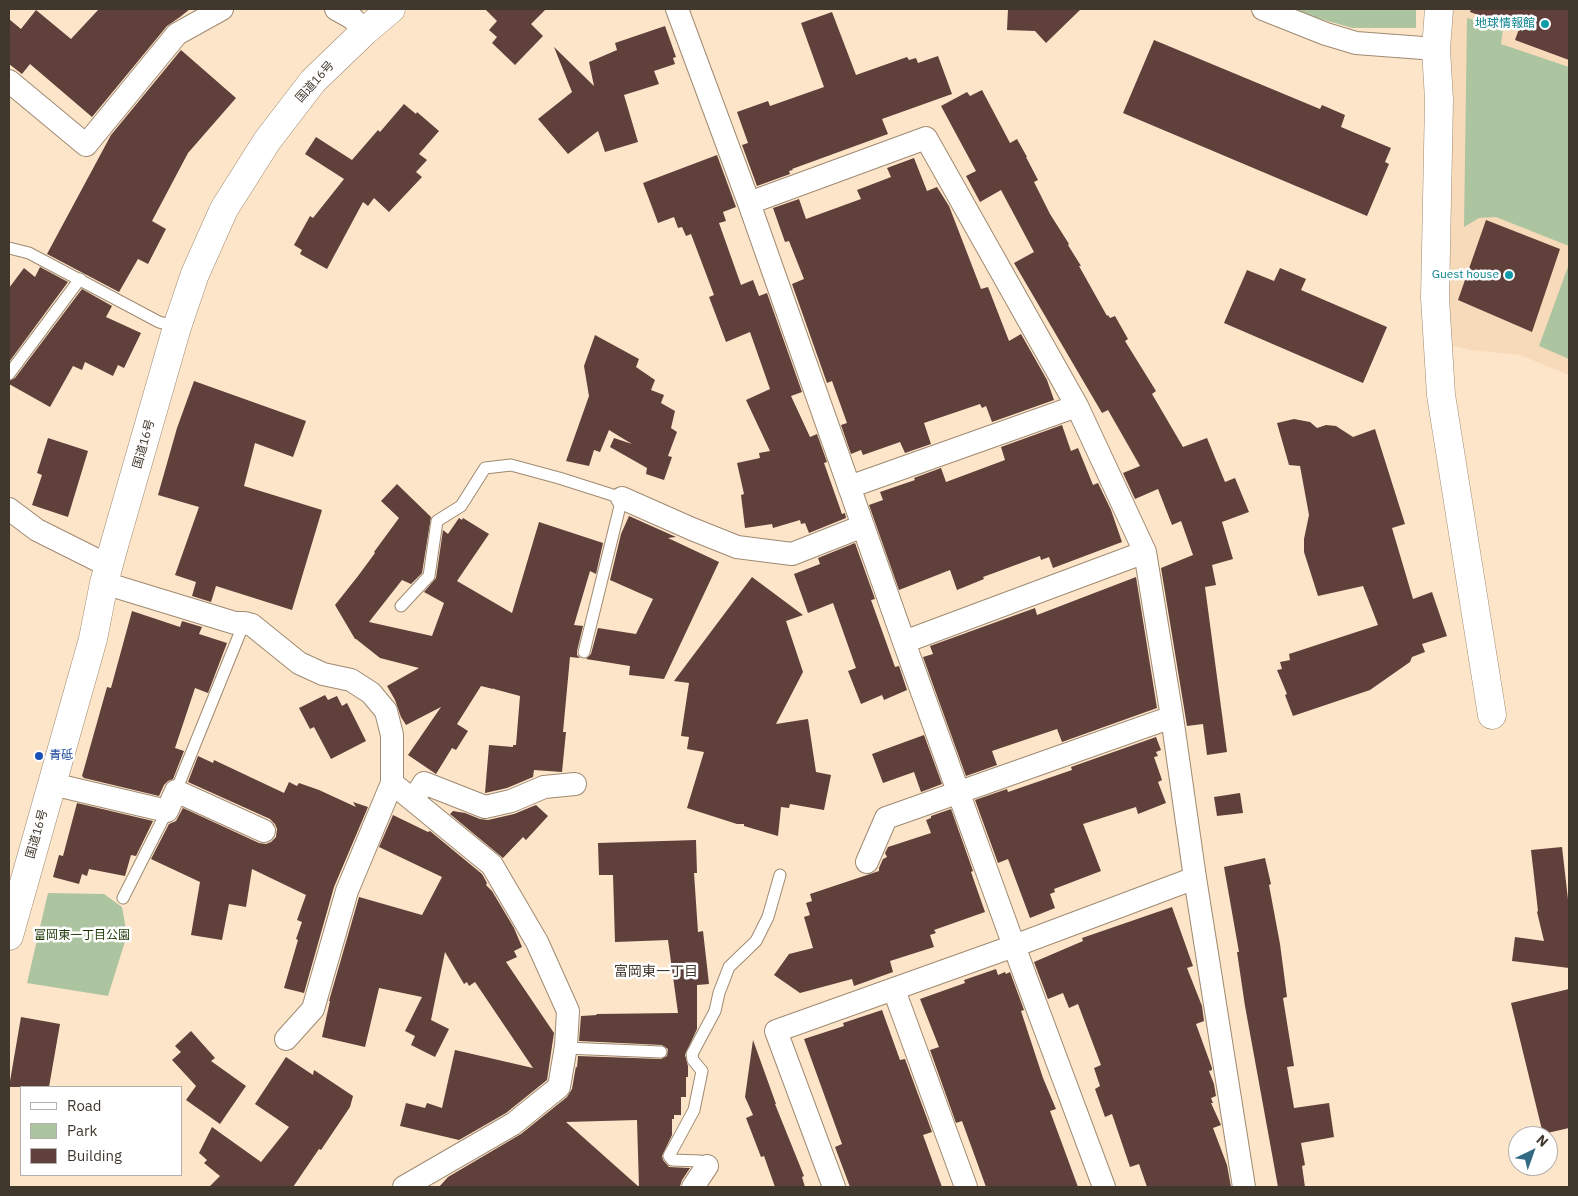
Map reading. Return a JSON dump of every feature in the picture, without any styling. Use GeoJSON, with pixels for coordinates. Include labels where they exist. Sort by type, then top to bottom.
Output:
{"type":"FeatureCollection","features":[{"type":"Feature","properties":{"kind":"main road","name":"国道16号"},"geometry":{"type":"LineString","coordinates":[[9,936],[92,639],[106,574],[177,327],[195,274],[224,209],[267,141],[313,81],[391,9]]}},
{"type":"Feature","properties":{"kind":"main road"},"geometry":{"type":"LineString","coordinates":[[1439,9],[1436,50],[1439,100],[1435,298],[1442,395],[1492,715]]}},
{"type":"Feature","properties":{"kind":"street"},"geometry":{"type":"LineString","coordinates":[[9,82],[86,145],[178,34],[222,9]]}},
{"type":"Feature","properties":{"kind":"street"},"geometry":{"type":"LineString","coordinates":[[336,9],[352,18],[365,31]]}},
{"type":"Feature","properties":{"kind":"street"},"geometry":{"type":"LineString","coordinates":[[677,9],[749,203],[958,792],[1104,1187]]}},
{"type":"Feature","properties":{"kind":"street"},"geometry":{"type":"LineString","coordinates":[[1263,9],[1326,34],[1356,43],[1436,50]]}},
{"type":"Feature","properties":{"kind":"street"},"geometry":{"type":"LineString","coordinates":[[749,203],[926,138],[1077,406],[1145,552],[1244,1187]]}},
{"type":"Feature","properties":{"kind":"street"},"geometry":{"type":"LineString","coordinates":[[849,487],[1077,406]]}},
{"type":"Feature","properties":{"kind":"street"},"geometry":{"type":"LineString","coordinates":[[622,498],[737,547],[792,554],[863,526]]}},
{"type":"Feature","properties":{"kind":"street"},"geometry":{"type":"LineString","coordinates":[[9,509],[37,530],[106,574],[235,623],[252,625],[299,663],[323,674],[352,680],[370,693],[386,711],[392,735],[392,783],[347,891],[314,1009],[286,1039]]}},
{"type":"Feature","properties":{"kind":"street"},"geometry":{"type":"LineString","coordinates":[[904,642],[1145,552]]}},
{"type":"Feature","properties":{"kind":"street"},"geometry":{"type":"LineString","coordinates":[[867,862],[886,818],[1172,717]]}},
{"type":"Feature","properties":{"kind":"street"},"geometry":{"type":"LineString","coordinates":[[392,783],[492,865],[537,942],[568,1011],[566,1048],[559,1087],[513,1124],[430,1181],[404,1187]]}},
{"type":"Feature","properties":{"kind":"street"},"geometry":{"type":"LineString","coordinates":[[413,800],[424,783],[485,807],[511,801],[544,787],[575,784]]}},
{"type":"Feature","properties":{"kind":"street"},"geometry":{"type":"LineString","coordinates":[[52,784],[172,801],[264,832]]}},
{"type":"Feature","properties":{"kind":"street"},"geometry":{"type":"LineString","coordinates":[[834,1187],[776,1031],[894,990],[1195,878]]}},
{"type":"Feature","properties":{"kind":"street"},"geometry":{"type":"LineString","coordinates":[[894,990],[966,1187]]}},
{"type":"Feature","properties":{"kind":"street"},"geometry":{"type":"LineString","coordinates":[[693,1187],[707,1166]]}},
{"type":"Feature","properties":{"kind":"lane"},"geometry":{"type":"LineString","coordinates":[[9,248],[29,253],[159,322],[177,327]]}},
{"type":"Feature","properties":{"kind":"lane"},"geometry":{"type":"LineString","coordinates":[[9,374],[80,279]]}},
{"type":"Feature","properties":{"kind":"lane"},"geometry":{"type":"LineString","coordinates":[[401,606],[428,576],[437,521],[461,506],[485,468],[511,465],[622,498],[584,652]]}},
{"type":"Feature","properties":{"kind":"lane"},"geometry":{"type":"LineString","coordinates":[[123,898],[172,801],[244,623]]}},
{"type":"Feature","properties":{"kind":"lane"},"geometry":{"type":"LineString","coordinates":[[707,1166],[700,1161],[672,1160],[669,1156],[694,1110],[702,1071],[693,1060],[692,1054],[715,1010],[729,967],[756,941],[768,916],[780,875]]}},
{"type":"Feature","properties":{"kind":"lane"},"geometry":{"type":"LineString","coordinates":[[566,1048],[661,1052]]}},
{"type":"Feature","properties":{"kind":"shaded area"},"geometry":{"type":"Polygon","coordinates":[[[1442,9],[1569,9],[1569,375],[1520,355],[1471,350],[1449,345],[1442,9]]]}},
{"type":"Feature","properties":{"kind":"green space"},"geometry":{"type":"Polygon","coordinates":[[[1298,9],[1416,9],[1416,28],[1352,28],[1297,12],[1298,9]]]}},
{"type":"Feature","properties":{"kind":"green space"},"geometry":{"type":"Polygon","coordinates":[[[1467,18],[1503,29],[1501,44],[1569,67],[1569,246],[1496,217],[1479,218],[1464,227],[1467,18]]]}},
{"type":"Feature","properties":{"kind":"green space"},"geometry":{"type":"Polygon","coordinates":[[[1569,264],[1569,359],[1539,346],[1569,264]]]}},
{"type":"Feature","properties":{"kind":"green space","name":"富岡東一丁目公園"},"geometry":{"type":"Polygon","coordinates":[[[48,893],[104,894],[122,907],[127,935],[108,996],[27,983],[48,893]]]}},
{"type":"Feature","properties":{"kind":"building"},"geometry":{"type":"Polygon","coordinates":[[[99,9],[190,9],[167,26],[92,117],[30,64],[22,74],[9,64],[9,19],[21,29],[36,10],[71,39],[99,9]]]}},
{"type":"Feature","properties":{"kind":"building"},"geometry":{"type":"Polygon","coordinates":[[[485,9],[546,9],[531,24],[543,36],[515,65],[492,43],[497,37],[489,30],[497,21],[485,9]]]}},
{"type":"Feature","properties":{"kind":"building"},"geometry":{"type":"Polygon","coordinates":[[[1008,9],[1081,9],[1046,43],[1035,31],[1007,30],[1008,9]]]}},
{"type":"Feature","properties":{"kind":"building","name":"地球情報館"},"geometry":{"type":"Polygon","coordinates":[[[1471,9],[1569,9],[1569,60],[1515,40],[1519,29],[1470,12],[1471,9]]]}},
{"type":"Feature","properties":{"kind":"building"},"geometry":{"type":"Polygon","coordinates":[[[832,12],[856,75],[907,57],[909,60],[916,58],[918,63],[938,56],[952,94],[882,119],[888,134],[792,169],[789,171],[790,174],[757,186],[742,145],[748,143],[737,112],[768,101],[770,106],[824,87],[801,23],[832,12]]]}},
{"type":"Feature","properties":{"kind":"building"},"geometry":{"type":"Polygon","coordinates":[[[665,26],[676,57],[673,58],[675,64],[654,71],[659,84],[624,95],[638,142],[605,152],[598,131],[568,154],[538,119],[572,92],[554,47],[594,86],[589,62],[617,50],[615,43],[665,26]]]}},
{"type":"Feature","properties":{"kind":"building"},"geometry":{"type":"Polygon","coordinates":[[[1154,40],[1320,109],[1322,105],[1345,115],[1341,127],[1391,148],[1385,162],[1389,164],[1367,216],[1123,113],[1154,40]]]}},
{"type":"Feature","properties":{"kind":"building"},"geometry":{"type":"Polygon","coordinates":[[[181,50],[236,98],[188,153],[152,221],[166,229],[148,264],[138,259],[119,292],[47,254],[111,135],[181,50]]]}},
{"type":"Feature","properties":{"kind":"building"},"geometry":{"type":"Polygon","coordinates":[[[982,90],[1010,143],[1017,139],[1038,180],[1034,182],[1050,214],[1069,244],[1107,316],[1110,318],[1115,316],[1128,339],[1125,341],[1156,391],[1152,394],[1183,447],[1207,438],[1225,482],[1235,478],[1249,512],[1222,522],[1233,559],[1212,565],[1216,585],[1205,587],[1227,752],[1207,755],[1203,724],[1187,726],[1161,568],[1193,555],[1181,521],[1172,525],[1158,489],[1135,499],[1123,473],[1140,466],[1108,410],[1102,413],[1014,263],[1034,252],[1001,190],[980,202],[966,176],[976,171],[941,106],[967,92],[970,96],[982,90]]]}},
{"type":"Feature","properties":{"kind":"building"},"geometry":{"type":"Polygon","coordinates":[[[404,104],[416,114],[417,112],[439,131],[419,154],[427,160],[416,172],[422,177],[389,212],[374,198],[368,206],[363,202],[327,269],[300,254],[302,250],[294,245],[310,216],[313,218],[344,179],[305,154],[316,137],[352,160],[404,104]]]}},
{"type":"Feature","properties":{"kind":"building"},"geometry":{"type":"Polygon","coordinates":[[[717,155],[736,207],[723,212],[726,221],[719,223],[741,285],[753,280],[759,296],[767,293],[802,392],[791,396],[810,437],[817,434],[827,462],[824,463],[842,514],[845,513],[846,518],[809,533],[805,523],[801,524],[800,520],[773,528],[772,524],[745,528],[741,495],[744,494],[737,463],[760,458],[759,453],[770,451],[746,400],[770,389],[750,332],[726,342],[709,297],[714,295],[691,234],[686,236],[682,227],[678,228],[674,217],[658,223],[643,183],[717,155]]]}},
{"type":"Feature","properties":{"kind":"building"},"geometry":{"type":"Polygon","coordinates":[[[914,158],[927,191],[937,187],[949,206],[981,289],[988,287],[1009,341],[1021,334],[1047,380],[1054,400],[992,422],[986,406],[982,408],[980,404],[924,423],[931,444],[905,453],[900,442],[863,455],[861,450],[851,454],[841,425],[847,423],[832,381],[827,383],[792,284],[804,279],[789,241],[785,242],[773,208],[799,199],[806,219],[861,199],[857,190],[891,177],[887,168],[914,158]]]}},
{"type":"Feature","properties":{"kind":"building","name":"Guest house"},"geometry":{"type":"Polygon","coordinates":[[[1486,220],[1560,249],[1532,332],[1458,300],[1486,220]]]}},
{"type":"Feature","properties":{"kind":"building"},"geometry":{"type":"Polygon","coordinates":[[[40,267],[68,282],[9,362],[9,288],[24,268],[35,277],[40,267]]]}},
{"type":"Feature","properties":{"kind":"building"},"geometry":{"type":"Polygon","coordinates":[[[1280,268],[1306,279],[1301,290],[1387,327],[1363,383],[1224,323],[1247,270],[1274,281],[1280,268]]]}},
{"type":"Feature","properties":{"kind":"building"},"geometry":{"type":"Polygon","coordinates":[[[82,289],[112,306],[106,317],[141,333],[124,368],[118,365],[113,376],[85,362],[82,370],[73,366],[50,407],[9,384],[9,381],[15,378],[82,289]]]}},
{"type":"Feature","properties":{"kind":"building"},"geometry":{"type":"Polygon","coordinates":[[[595,335],[639,359],[636,367],[655,380],[651,390],[664,395],[661,403],[675,411],[671,428],[677,432],[668,456],[672,457],[664,480],[646,474],[647,468],[610,447],[614,438],[632,444],[609,430],[600,452],[594,450],[589,466],[566,461],[589,396],[584,366],[595,335]]]}},
{"type":"Feature","properties":{"kind":"building"},"geometry":{"type":"Polygon","coordinates":[[[194,381],[306,421],[293,457],[255,443],[244,486],[322,510],[292,610],[216,586],[211,602],[192,596],[196,582],[175,575],[199,507],[158,495],[177,428],[194,381]]]}},
{"type":"Feature","properties":{"kind":"building"},"geometry":{"type":"Polygon","coordinates":[[[1294,419],[1310,422],[1317,428],[1326,425],[1336,426],[1353,437],[1375,429],[1405,524],[1392,528],[1413,599],[1432,592],[1447,636],[1422,644],[1425,652],[1412,657],[1410,662],[1370,690],[1293,716],[1285,695],[1287,694],[1277,670],[1282,669],[1280,662],[1290,660],[1289,654],[1378,625],[1363,586],[1318,596],[1304,552],[1304,539],[1309,515],[1300,466],[1289,465],[1277,423],[1294,419]]]}},
{"type":"Feature","properties":{"kind":"building"},"geometry":{"type":"Polygon","coordinates":[[[1062,425],[1071,451],[1078,448],[1093,485],[1098,483],[1111,510],[1122,542],[1053,568],[1049,557],[1041,560],[1040,556],[983,577],[984,579],[957,590],[950,570],[899,590],[869,505],[883,500],[880,492],[915,480],[914,478],[941,468],[946,482],[1005,460],[1001,447],[1062,425]]]}},
{"type":"Feature","properties":{"kind":"building"},"geometry":{"type":"Polygon","coordinates":[[[48,438],[88,451],[68,517],[32,505],[42,475],[37,473],[48,438]]]}},
{"type":"Feature","properties":{"kind":"building"},"geometry":{"type":"Polygon","coordinates":[[[397,484],[431,517],[422,573],[411,584],[402,580],[369,622],[432,636],[444,603],[424,592],[436,578],[443,530],[448,534],[459,518],[462,520],[463,518],[489,534],[457,581],[512,613],[539,522],[603,543],[596,574],[590,571],[574,625],[583,626],[577,651],[577,655],[580,658],[570,657],[563,732],[566,732],[562,772],[534,770],[533,777],[507,788],[485,793],[489,745],[513,747],[513,745],[516,745],[520,696],[481,686],[457,724],[468,731],[456,750],[452,748],[436,774],[408,755],[441,707],[406,725],[387,686],[419,668],[380,658],[355,639],[335,605],[399,518],[381,501],[397,484]]]}},
{"type":"Feature","properties":{"kind":"building"},"geometry":{"type":"Polygon","coordinates":[[[629,516],[676,537],[668,538],[719,562],[664,679],[629,675],[630,666],[586,659],[591,654],[598,628],[636,634],[653,599],[610,580],[621,534],[629,516]]]}},
{"type":"Feature","properties":{"kind":"building"},"geometry":{"type":"Polygon","coordinates":[[[855,543],[875,599],[871,600],[895,667],[899,666],[907,690],[884,700],[882,695],[861,704],[848,671],[856,668],[833,603],[808,613],[794,574],[820,564],[818,558],[855,543]]]}},
{"type":"Feature","properties":{"kind":"building"},"geometry":{"type":"Polygon","coordinates":[[[752,577],[803,615],[786,621],[803,672],[776,724],[808,719],[816,772],[831,775],[824,810],[790,804],[789,808],[781,807],[778,836],[687,808],[704,752],[687,749],[689,737],[681,736],[689,683],[674,681],[752,577]]]}},
{"type":"Feature","properties":{"kind":"building"},"geometry":{"type":"Polygon","coordinates":[[[1136,577],[1157,708],[1062,742],[1057,729],[992,751],[997,765],[966,776],[923,657],[933,654],[930,646],[1035,608],[1037,615],[1136,577]]]}},
{"type":"Feature","properties":{"kind":"building"},"geometry":{"type":"Polygon","coordinates":[[[132,611],[180,627],[182,621],[202,627],[199,634],[227,643],[208,693],[195,688],[175,748],[184,751],[173,779],[164,785],[159,796],[82,776],[107,687],[111,688],[132,611]]]}},
{"type":"Feature","properties":{"kind":"building"},"geometry":{"type":"Polygon","coordinates":[[[325,695],[328,700],[337,696],[342,706],[347,703],[366,741],[331,759],[314,727],[310,729],[299,708],[325,695]]]}},
{"type":"Feature","properties":{"kind":"building"},"geometry":{"type":"Polygon","coordinates":[[[924,735],[942,784],[921,792],[914,772],[883,783],[872,754],[924,735]]]}},
{"type":"Feature","properties":{"kind":"building"},"geometry":{"type":"Polygon","coordinates":[[[1156,737],[1161,750],[1156,752],[1158,756],[1154,757],[1162,780],[1158,782],[1166,803],[1138,814],[1136,807],[1083,824],[1101,871],[1054,889],[1055,892],[1050,894],[1055,908],[1030,918],[1008,859],[998,863],[975,800],[1007,789],[1008,792],[1072,770],[1071,767],[1156,737]]]}},
{"type":"Feature","properties":{"kind":"building"},"geometry":{"type":"Polygon","coordinates":[[[198,756],[213,763],[214,760],[284,793],[289,782],[297,786],[299,783],[356,807],[353,802],[368,807],[334,887],[304,993],[284,988],[302,922],[297,920],[306,895],[252,869],[246,907],[229,904],[222,940],[191,935],[200,882],[151,859],[169,824],[176,821],[183,808],[259,843],[266,844],[276,837],[277,829],[270,819],[188,782],[198,756]]]}},
{"type":"Feature","properties":{"kind":"building"},"geometry":{"type":"Polygon","coordinates":[[[1240,793],[1243,813],[1217,816],[1214,797],[1240,793]]]}},
{"type":"Feature","properties":{"kind":"building"},"geometry":{"type":"Polygon","coordinates":[[[77,803],[153,821],[136,856],[131,855],[125,876],[89,869],[87,876],[82,874],[79,884],[53,877],[59,855],[63,856],[77,803]]]}},
{"type":"Feature","properties":{"kind":"building"},"geometry":{"type":"Polygon","coordinates":[[[536,805],[548,816],[526,840],[523,837],[503,858],[450,814],[453,811],[488,820],[514,814],[536,805]]]}},
{"type":"Feature","properties":{"kind":"building"},"geometry":{"type":"Polygon","coordinates":[[[951,809],[985,912],[934,930],[936,933],[930,935],[934,947],[890,961],[893,972],[854,986],[852,979],[800,993],[774,975],[789,954],[813,948],[804,917],[810,915],[806,903],[812,901],[810,894],[879,871],[883,859],[887,857],[885,853],[888,847],[931,833],[926,820],[931,818],[931,816],[951,809]]]}},
{"type":"Feature","properties":{"kind":"building"},"geometry":{"type":"Polygon","coordinates":[[[393,815],[428,832],[430,831],[482,874],[487,883],[486,885],[492,891],[514,928],[522,947],[514,951],[517,957],[506,962],[554,1033],[547,1080],[506,1113],[459,1140],[400,1126],[406,1103],[425,1108],[427,1103],[442,1108],[455,1050],[533,1068],[475,982],[469,986],[467,982],[464,984],[445,952],[431,1020],[449,1029],[435,1057],[411,1045],[415,1036],[405,1031],[422,997],[379,988],[365,1047],[322,1037],[329,1001],[359,897],[422,915],[442,877],[379,847],[393,815]]]}},
{"type":"Feature","properties":{"kind":"building"},"geometry":{"type":"Polygon","coordinates":[[[696,840],[697,873],[694,873],[698,932],[703,931],[709,984],[697,985],[697,1029],[685,1055],[688,1066],[686,1097],[681,1097],[681,1115],[674,1115],[674,1119],[672,1119],[672,1135],[662,1156],[669,1167],[690,1168],[680,1186],[679,1187],[439,1187],[448,1177],[521,1134],[567,1097],[572,1089],[578,1056],[661,1059],[667,1056],[668,1049],[662,1045],[579,1041],[581,1016],[596,1014],[678,1013],[668,940],[615,942],[613,875],[599,875],[598,843],[696,840]],[[637,1120],[566,1122],[639,1187],[637,1120]]]}},
{"type":"Feature","properties":{"kind":"building"},"geometry":{"type":"Polygon","coordinates":[[[1562,847],[1569,908],[1569,968],[1512,961],[1515,937],[1544,941],[1537,912],[1531,850],[1562,847]]]}},
{"type":"Feature","properties":{"kind":"building"},"geometry":{"type":"Polygon","coordinates":[[[1265,858],[1271,884],[1269,885],[1287,997],[1283,998],[1294,1066],[1287,1067],[1294,1108],[1329,1103],[1334,1137],[1301,1143],[1305,1165],[1302,1166],[1305,1187],[1278,1187],[1245,1006],[1237,952],[1239,952],[1224,867],[1265,858]]]}},
{"type":"Feature","properties":{"kind":"building"},"geometry":{"type":"Polygon","coordinates":[[[1172,907],[1193,966],[1187,968],[1202,1006],[1204,1021],[1196,1024],[1212,1068],[1209,1071],[1216,1096],[1211,1098],[1213,1103],[1211,1103],[1221,1125],[1213,1128],[1227,1165],[1231,1187],[1147,1187],[1139,1164],[1130,1167],[1112,1114],[1105,1117],[1095,1089],[1100,1086],[1094,1068],[1101,1065],[1078,1004],[1069,1008],[1063,993],[1048,999],[1034,962],[1083,941],[1082,938],[1172,907]]]}},
{"type":"Feature","properties":{"kind":"building"},"geometry":{"type":"Polygon","coordinates":[[[996,969],[998,975],[1010,972],[1024,1010],[1021,1011],[1043,1078],[1056,1109],[1050,1111],[1078,1187],[986,1187],[962,1121],[956,1123],[930,1050],[939,1047],[920,999],[965,983],[964,980],[996,969]]]}},
{"type":"Feature","properties":{"kind":"building"},"geometry":{"type":"Polygon","coordinates":[[[1569,989],[1569,1128],[1558,1131],[1558,1126],[1541,1126],[1511,1003],[1569,989]]]}},
{"type":"Feature","properties":{"kind":"building"},"geometry":{"type":"Polygon","coordinates":[[[882,1010],[900,1060],[905,1059],[932,1132],[923,1135],[942,1187],[850,1187],[835,1147],[842,1144],[804,1039],[844,1026],[843,1023],[882,1010]]]}},
{"type":"Feature","properties":{"kind":"building"},"geometry":{"type":"Polygon","coordinates":[[[21,1017],[60,1024],[49,1086],[9,1087],[21,1017]]]}},
{"type":"Feature","properties":{"kind":"building"},"geometry":{"type":"Polygon","coordinates":[[[191,1031],[215,1058],[211,1061],[246,1086],[220,1124],[186,1100],[196,1086],[172,1060],[181,1052],[175,1046],[191,1031]]]}},
{"type":"Feature","properties":{"kind":"building"},"geometry":{"type":"Polygon","coordinates":[[[753,1040],[775,1104],[804,1176],[802,1177],[805,1187],[775,1187],[764,1156],[761,1157],[746,1118],[753,1115],[745,1097],[753,1040]]]}},
{"type":"Feature","properties":{"kind":"building"},"geometry":{"type":"Polygon","coordinates":[[[286,1057],[313,1075],[314,1070],[353,1096],[350,1107],[293,1187],[209,1187],[220,1176],[204,1163],[207,1160],[199,1153],[212,1127],[261,1162],[289,1127],[255,1104],[286,1057]]]}},
{"type":"Feature","properties":{"kind":"place","name":"地球情報館"},"geometry":{"type":"Point","coordinates":[1545,24]}},
{"type":"Feature","properties":{"kind":"place","name":"Guest house"},"geometry":{"type":"Point","coordinates":[1509,275]}},
{"type":"Feature","properties":{"kind":"place","name":"青砥"},"geometry":{"type":"Point","coordinates":[39,756]}},
{"type":"Feature","properties":{"kind":"district","name":"富岡東一丁目"},"geometry":{"type":"Point","coordinates":[656,972]}}]}
